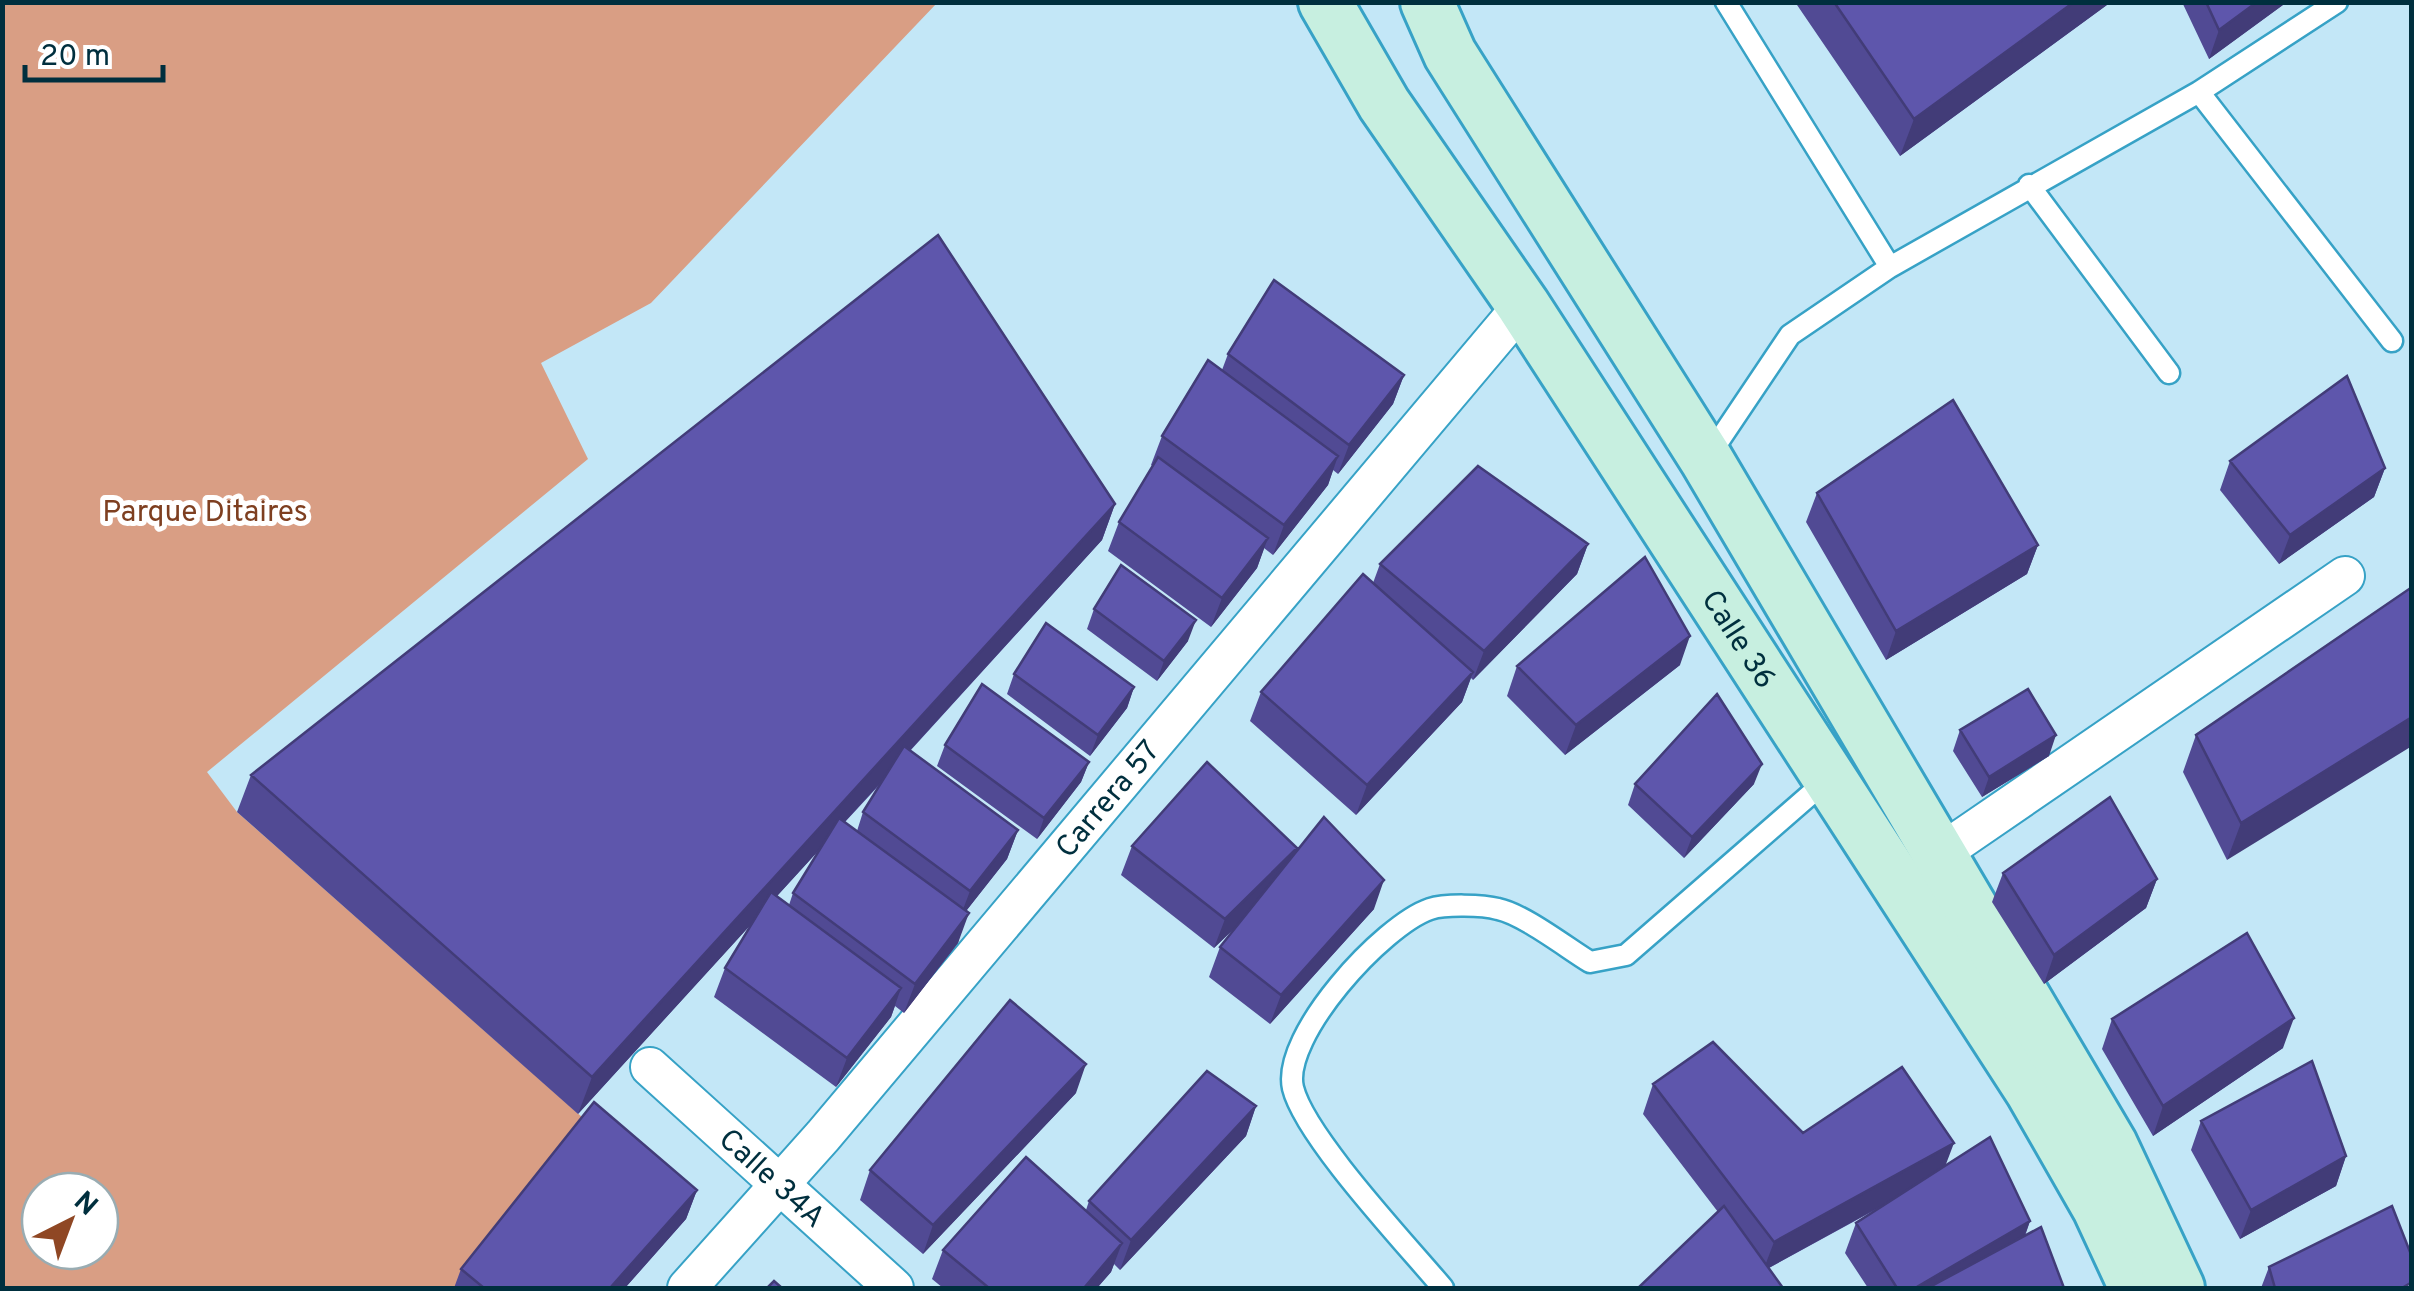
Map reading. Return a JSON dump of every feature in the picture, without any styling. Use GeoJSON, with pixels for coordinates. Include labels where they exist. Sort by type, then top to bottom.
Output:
{"type":"FeatureCollection","features":[{"type":"Feature","properties":{"kind":"main road","name":"Calle 36"},"geometry":{"type":"LineString","coordinates":[[1325,2],[1384,104],[1523,305],[1826,780],[2032,1091],[2099,1208],[2136,1288]]}},
{"type":"Feature","properties":{"kind":"main road","name":"Calle 36"},"geometry":{"type":"LineString","coordinates":[[1427,2],[1450,54],[1706,459],[2111,1145],[2178,1288]]}},
{"type":"Feature","properties":{"kind":"street","name":"Carrera 57"},"geometry":{"type":"LineString","coordinates":[[687,1288],[782,1185],[1523,305]]}},
{"type":"Feature","properties":{"kind":"street"},"geometry":{"type":"LineString","coordinates":[[1938,855],[2345,576]]}},
{"type":"Feature","properties":{"kind":"street","name":"Calle 34A"},"geometry":{"type":"LineString","coordinates":[[650,1068],[894,1288]]}},
{"type":"Feature","properties":{"kind":"lane"},"geometry":{"type":"LineString","coordinates":[[1726,2],[1890,267]]}},
{"type":"Feature","properties":{"kind":"lane"},"geometry":{"type":"LineString","coordinates":[[1706,459],[1790,335],[1890,267],[2199,92],[2337,2]]}},
{"type":"Feature","properties":{"kind":"lane"},"geometry":{"type":"LineString","coordinates":[[2199,92],[2392,341]]}},
{"type":"Feature","properties":{"kind":"lane"},"geometry":{"type":"LineString","coordinates":[[2029,185],[2169,373]]}},
{"type":"Feature","properties":{"kind":"lane"},"geometry":{"type":"LineString","coordinates":[[1443,1288],[1320,1140],[1292,1086],[1303,1036],[1316,1013],[1379,942],[1431,908],[1500,909],[1590,962],[1626,955],[1826,780]]}},
{"type":"Feature","properties":{"kind":"green space","name":"Parque Ditaires"},"geometry":{"type":"Polygon","coordinates":[[[3,3],[937,3],[651,303],[541,363],[588,459],[207,772],[237,812],[591,1125],[456,1288],[3,1288],[3,3]]]}},
{"type":"Feature","properties":{"kind":"building"},"geometry":{"type":"Polygon","coordinates":[[[1834,2],[2074,2],[1914,119],[1834,2]]]}},
{"type":"Feature","properties":{"kind":"building"},"geometry":{"type":"Polygon","coordinates":[[[2206,2],[2257,2],[2219,30],[2206,2]]]}},
{"type":"Feature","properties":{"kind":"building"},"geometry":{"type":"Polygon","coordinates":[[[938,235],[1115,504],[592,1077],[251,775],[938,235]]]}},
{"type":"Feature","properties":{"kind":"building"},"geometry":{"type":"Polygon","coordinates":[[[1274,280],[1404,375],[1349,445],[1228,354],[1274,280]]]}},
{"type":"Feature","properties":{"kind":"building"},"geometry":{"type":"Polygon","coordinates":[[[1208,360],[1338,456],[1284,525],[1162,436],[1208,360]]]}},
{"type":"Feature","properties":{"kind":"building"},"geometry":{"type":"Polygon","coordinates":[[[2347,376],[2385,468],[2290,535],[2230,461],[2347,376]]]}},
{"type":"Feature","properties":{"kind":"building"},"geometry":{"type":"Polygon","coordinates":[[[1953,400],[2038,545],[1896,631],[1817,493],[1953,400]]]}},
{"type":"Feature","properties":{"kind":"building"},"geometry":{"type":"Polygon","coordinates":[[[1158,457],[1268,538],[1222,598],[1119,522],[1158,457]]]}},
{"type":"Feature","properties":{"kind":"building"},"geometry":{"type":"Polygon","coordinates":[[[1478,466],[1588,544],[1484,651],[1380,564],[1478,466]]]}},
{"type":"Feature","properties":{"kind":"building"},"geometry":{"type":"Polygon","coordinates":[[[1645,557],[1690,636],[1576,725],[1517,666],[1645,557]]]}},
{"type":"Feature","properties":{"kind":"building"},"geometry":{"type":"Polygon","coordinates":[[[1121,565],[1196,620],[1164,661],[1094,609],[1121,565]]]}},
{"type":"Feature","properties":{"kind":"building"},"geometry":{"type":"Polygon","coordinates":[[[1363,574],[1473,672],[1367,785],[1261,692],[1363,574]]]}},
{"type":"Feature","properties":{"kind":"building"},"geometry":{"type":"Polygon","coordinates":[[[2412,587],[2412,717],[2241,823],[2196,735],[2412,587]]]}},
{"type":"Feature","properties":{"kind":"building"},"geometry":{"type":"Polygon","coordinates":[[[1046,623],[1134,687],[1098,735],[1014,674],[1046,623]]]}},
{"type":"Feature","properties":{"kind":"building"},"geometry":{"type":"Polygon","coordinates":[[[982,684],[1089,762],[1044,818],[945,745],[982,684]]]}},
{"type":"Feature","properties":{"kind":"building"},"geometry":{"type":"Polygon","coordinates":[[[2028,689],[2056,735],[1989,777],[1960,730],[2028,689]]]}},
{"type":"Feature","properties":{"kind":"building"},"geometry":{"type":"Polygon","coordinates":[[[1717,694],[1762,764],[1692,837],[1635,784],[1717,694]]]}},
{"type":"Feature","properties":{"kind":"building"},"geometry":{"type":"Polygon","coordinates":[[[904,746],[1018,830],[970,891],[863,812],[904,746]]]}},
{"type":"Feature","properties":{"kind":"building"},"geometry":{"type":"Polygon","coordinates":[[[1207,762],[1297,848],[1225,919],[1132,846],[1207,762]]]}},
{"type":"Feature","properties":{"kind":"building"},"geometry":{"type":"Polygon","coordinates":[[[2110,797],[2157,879],[2054,955],[2003,873],[2110,797]]]}},
{"type":"Feature","properties":{"kind":"building"},"geometry":{"type":"Polygon","coordinates":[[[1324,817],[1384,880],[1281,995],[1220,947],[1324,817]]]}},
{"type":"Feature","properties":{"kind":"building"},"geometry":{"type":"Polygon","coordinates":[[[839,818],[969,913],[915,984],[793,893],[839,818]]]}},
{"type":"Feature","properties":{"kind":"building"},"geometry":{"type":"Polygon","coordinates":[[[771,892],[901,988],[847,1058],[725,968],[771,892]]]}},
{"type":"Feature","properties":{"kind":"building"},"geometry":{"type":"Polygon","coordinates":[[[2247,933],[2294,1018],[2163,1106],[2112,1019],[2247,933]]]}},
{"type":"Feature","properties":{"kind":"building"},"geometry":{"type":"Polygon","coordinates":[[[1010,1000],[1086,1064],[933,1225],[870,1170],[1010,1000]]]}},
{"type":"Feature","properties":{"kind":"building"},"geometry":{"type":"Polygon","coordinates":[[[1713,1042],[1803,1133],[1902,1067],[1954,1143],[1774,1242],[1653,1084],[1713,1042]]]}},
{"type":"Feature","properties":{"kind":"building"},"geometry":{"type":"Polygon","coordinates":[[[2312,1061],[2346,1156],[2251,1210],[2201,1121],[2312,1061]]]}},
{"type":"Feature","properties":{"kind":"building"},"geometry":{"type":"Polygon","coordinates":[[[1207,1071],[1256,1106],[1131,1240],[1089,1201],[1207,1071]]]}},
{"type":"Feature","properties":{"kind":"building"},"geometry":{"type":"Polygon","coordinates":[[[594,1102],[697,1190],[610,1288],[484,1288],[461,1269],[594,1102]]]}},
{"type":"Feature","properties":{"kind":"building"},"geometry":{"type":"Polygon","coordinates":[[[1990,1137],[2030,1221],[1915,1288],[1897,1288],[1856,1223],[1990,1137]]]}},
{"type":"Feature","properties":{"kind":"building"},"geometry":{"type":"Polygon","coordinates":[[[1026,1157],[1122,1243],[1084,1288],[989,1288],[943,1250],[1026,1157]]]}},
{"type":"Feature","properties":{"kind":"building"},"geometry":{"type":"Polygon","coordinates":[[[1724,1206],[1783,1288],[1638,1288],[1724,1206]]]}},
{"type":"Feature","properties":{"kind":"building"},"geometry":{"type":"Polygon","coordinates":[[[2392,1206],[2412,1257],[2412,1282],[2402,1288],[2275,1288],[2269,1267],[2392,1206]]]}},
{"type":"Feature","properties":{"kind":"building"},"geometry":{"type":"Polygon","coordinates":[[[2041,1227],[2064,1288],[1928,1288],[2041,1227]]]}}]}
